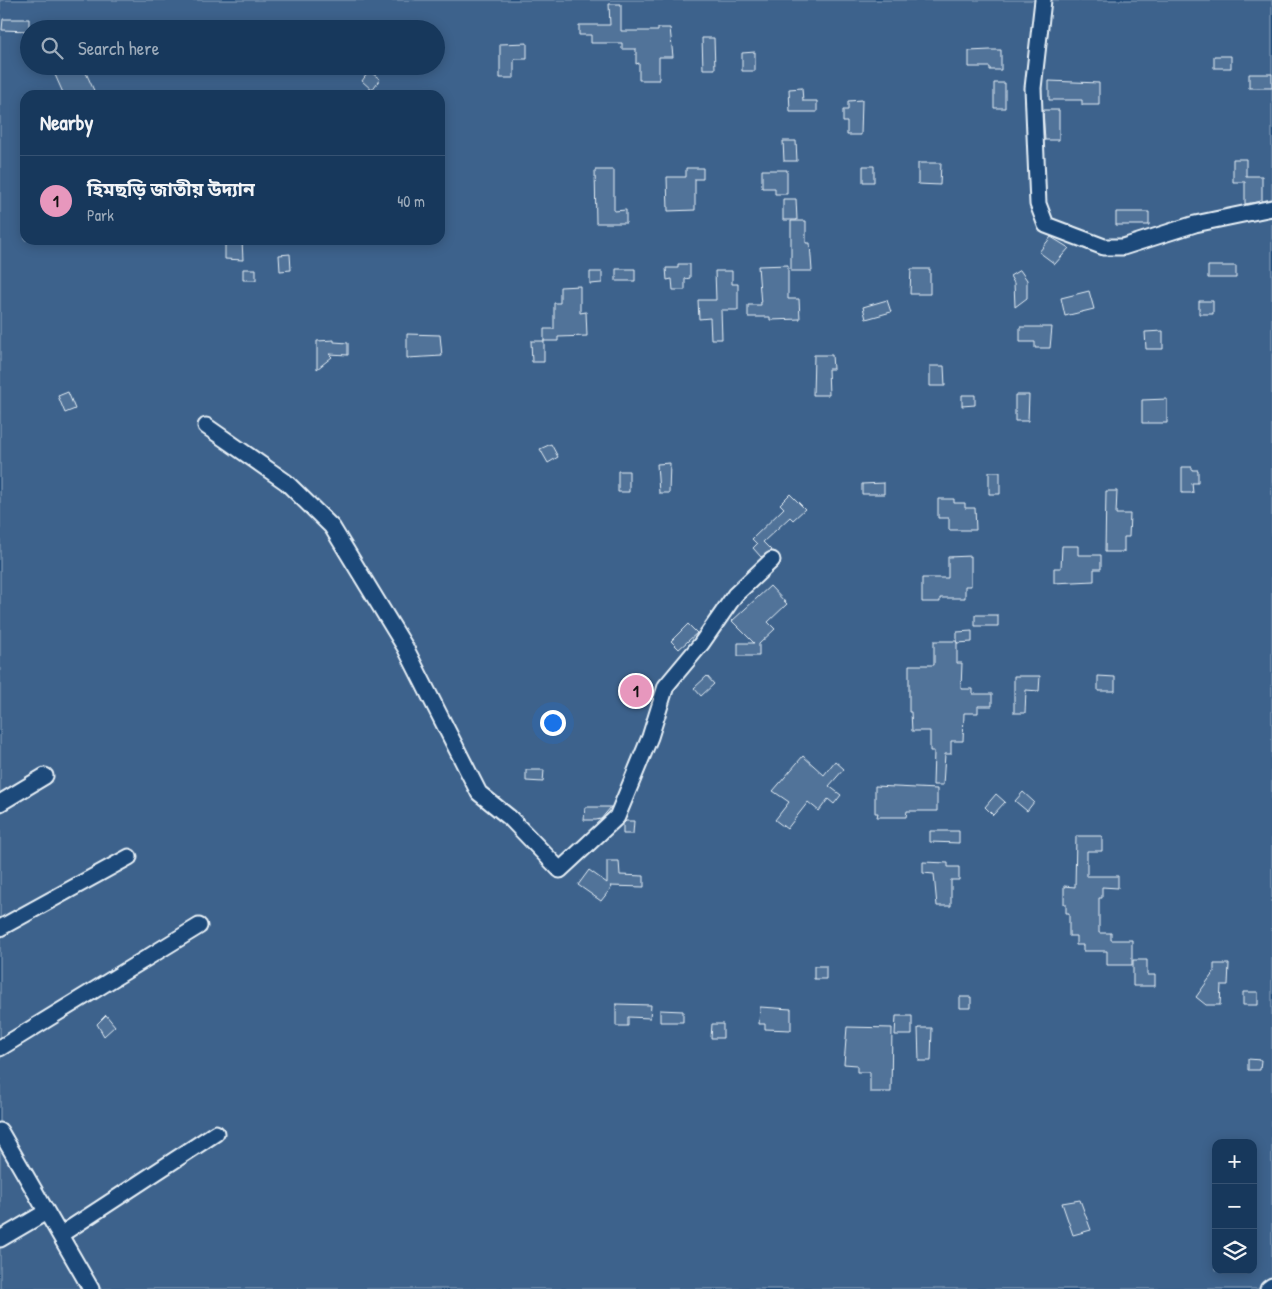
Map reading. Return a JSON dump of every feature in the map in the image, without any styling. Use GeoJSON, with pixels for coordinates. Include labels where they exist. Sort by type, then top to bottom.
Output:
{"type":"FeatureCollection","features":[{"type":"Feature","properties":{"kind":"street"},"geometry":{"type":"LineString","coordinates":[[1043,0],[1032,88],[1038,204],[1046,225],[1104,246],[1123,247],[1195,224],[1272,208]]}},
{"type":"Feature","properties":{"kind":"street"},"geometry":{"type":"LineString","coordinates":[[206,426],[286,482],[332,526],[405,647],[479,793],[510,818],[560,870],[617,817],[650,737],[666,686],[701,644],[735,595],[772,560]]}},
{"type":"Feature","properties":{"kind":"street"},"geometry":{"type":"LineString","coordinates":[[0,803],[46,776]]}},
{"type":"Feature","properties":{"kind":"street"},"geometry":{"type":"LineString","coordinates":[[0,928],[129,857]]}},
{"type":"Feature","properties":{"kind":"street"},"geometry":{"type":"LineString","coordinates":[[0,1048],[199,926]]}},
{"type":"Feature","properties":{"kind":"street"},"geometry":{"type":"LineString","coordinates":[[0,1131],[91,1289]]}},
{"type":"Feature","properties":{"kind":"street"},"geometry":{"type":"LineString","coordinates":[[60,1235],[216,1133]]}},
{"type":"Feature","properties":{"kind":"street"},"geometry":{"type":"LineString","coordinates":[[0,1239],[46,1212]]}},
{"type":"Feature","properties":{"kind":"street"},"geometry":{"type":"LineString","coordinates":[[1268,1289],[1272,1286]]}},
{"type":"Feature","properties":{"kind":"shaded area"},"geometry":{"type":"Polygon","coordinates":[[[0,0],[1272,0],[1272,1289],[0,1289],[0,0]]]}},
{"type":"Feature","properties":{"kind":"building"},"geometry":{"type":"Polygon","coordinates":[[[609,4],[621,4],[621,31],[658,31],[658,28],[670,28],[673,57],[659,57],[659,80],[639,80],[639,63],[636,64],[636,49],[622,49],[622,43],[591,43],[591,35],[579,35],[579,25],[610,25],[609,4]]]}},
{"type":"Feature","properties":{"kind":"building"},"geometry":{"type":"Polygon","coordinates":[[[3,19],[29,19],[20,20],[20,31],[2,30],[3,19]]]}},
{"type":"Feature","properties":{"kind":"building"},"geometry":{"type":"Polygon","coordinates":[[[702,38],[714,38],[715,69],[703,69],[702,38]]]}},
{"type":"Feature","properties":{"kind":"building"},"geometry":{"type":"Polygon","coordinates":[[[527,43],[527,59],[514,59],[514,78],[500,78],[500,44],[527,43]]]}},
{"type":"Feature","properties":{"kind":"building"},"geometry":{"type":"Polygon","coordinates":[[[1001,50],[1001,70],[990,70],[990,67],[969,67],[969,51],[1001,50]]]}},
{"type":"Feature","properties":{"kind":"building"},"geometry":{"type":"Polygon","coordinates":[[[755,52],[755,71],[742,71],[742,53],[755,52]]]}},
{"type":"Feature","properties":{"kind":"building"},"geometry":{"type":"Polygon","coordinates":[[[1214,56],[1231,56],[1231,68],[1214,68],[1214,56]]]}},
{"type":"Feature","properties":{"kind":"building"},"geometry":{"type":"Polygon","coordinates":[[[1249,74],[1272,74],[1272,88],[1249,88],[1249,74]]]}},
{"type":"Feature","properties":{"kind":"building"},"geometry":{"type":"Polygon","coordinates":[[[55,75],[87,75],[94,90],[62,90],[55,75]]]}},
{"type":"Feature","properties":{"kind":"building"},"geometry":{"type":"Polygon","coordinates":[[[366,75],[374,75],[380,79],[372,90],[362,81],[366,75]]]}},
{"type":"Feature","properties":{"kind":"building"},"geometry":{"type":"Polygon","coordinates":[[[1049,81],[1099,83],[1099,105],[1082,105],[1082,100],[1049,100],[1049,81]]]}},
{"type":"Feature","properties":{"kind":"building"},"geometry":{"type":"Polygon","coordinates":[[[994,83],[1005,83],[1005,108],[994,108],[994,83]]]}},
{"type":"Feature","properties":{"kind":"building"},"geometry":{"type":"Polygon","coordinates":[[[802,88],[803,101],[817,101],[817,112],[790,112],[789,89],[802,88]]]}},
{"type":"Feature","properties":{"kind":"building"},"geometry":{"type":"Polygon","coordinates":[[[862,100],[861,135],[847,135],[847,122],[843,122],[843,110],[848,110],[848,101],[862,100]]]}},
{"type":"Feature","properties":{"kind":"building"},"geometry":{"type":"Polygon","coordinates":[[[1043,110],[1059,110],[1059,140],[1045,140],[1043,110]]]}},
{"type":"Feature","properties":{"kind":"building"},"geometry":{"type":"Polygon","coordinates":[[[783,141],[796,141],[797,161],[784,161],[783,141]]]}},
{"type":"Feature","properties":{"kind":"building"},"geometry":{"type":"Polygon","coordinates":[[[1233,159],[1246,159],[1246,176],[1262,176],[1262,201],[1245,204],[1245,182],[1233,182],[1233,159]]]}},
{"type":"Feature","properties":{"kind":"building"},"geometry":{"type":"Polygon","coordinates":[[[918,163],[941,163],[940,185],[918,184],[918,163]]]}},
{"type":"Feature","properties":{"kind":"building"},"geometry":{"type":"Polygon","coordinates":[[[863,166],[874,166],[874,182],[863,182],[863,166]]]}},
{"type":"Feature","properties":{"kind":"building"},"geometry":{"type":"Polygon","coordinates":[[[686,168],[703,168],[703,179],[695,179],[695,210],[668,211],[667,177],[686,177],[686,168]]]}},
{"type":"Feature","properties":{"kind":"building"},"geometry":{"type":"Polygon","coordinates":[[[595,170],[614,170],[614,211],[626,210],[626,223],[596,223],[595,170]]]}},
{"type":"Feature","properties":{"kind":"building"},"geometry":{"type":"Polygon","coordinates":[[[762,170],[787,170],[787,194],[775,194],[775,188],[762,188],[762,170]]]}},
{"type":"Feature","properties":{"kind":"building"},"geometry":{"type":"Polygon","coordinates":[[[783,199],[796,199],[797,220],[783,220],[783,199]]]}},
{"type":"Feature","properties":{"kind":"building"},"geometry":{"type":"Polygon","coordinates":[[[1116,212],[1149,212],[1149,225],[1116,225],[1116,212]]]}},
{"type":"Feature","properties":{"kind":"building"},"geometry":{"type":"Polygon","coordinates":[[[791,221],[806,221],[806,243],[810,243],[812,271],[791,271],[791,221]]]}},
{"type":"Feature","properties":{"kind":"building"},"geometry":{"type":"Polygon","coordinates":[[[1051,237],[1069,248],[1055,264],[1039,252],[1051,237]]]}},
{"type":"Feature","properties":{"kind":"building"},"geometry":{"type":"Polygon","coordinates":[[[225,245],[242,245],[243,260],[225,259],[225,245]]]}},
{"type":"Feature","properties":{"kind":"building"},"geometry":{"type":"Polygon","coordinates":[[[290,254],[291,270],[280,271],[279,255],[290,254]]]}},
{"type":"Feature","properties":{"kind":"building"},"geometry":{"type":"Polygon","coordinates":[[[678,264],[690,264],[690,278],[685,279],[685,290],[673,290],[672,279],[667,280],[666,268],[678,268],[678,264]]]}},
{"type":"Feature","properties":{"kind":"building"},"geometry":{"type":"Polygon","coordinates":[[[788,265],[788,299],[799,299],[800,319],[770,320],[770,317],[748,317],[748,305],[761,305],[758,266],[788,265]]]}},
{"type":"Feature","properties":{"kind":"building"},"geometry":{"type":"Polygon","coordinates":[[[1208,266],[1236,266],[1236,278],[1208,278],[1208,266]]]}},
{"type":"Feature","properties":{"kind":"building"},"geometry":{"type":"Polygon","coordinates":[[[243,269],[256,269],[256,280],[243,280],[243,269]]]}},
{"type":"Feature","properties":{"kind":"building"},"geometry":{"type":"Polygon","coordinates":[[[616,269],[635,269],[635,281],[616,281],[616,269]]]}},
{"type":"Feature","properties":{"kind":"building"},"geometry":{"type":"Polygon","coordinates":[[[911,269],[930,269],[930,294],[910,294],[911,269]]]}},
{"type":"Feature","properties":{"kind":"building"},"geometry":{"type":"Polygon","coordinates":[[[1020,270],[1027,280],[1027,298],[1015,307],[1014,283],[1010,276],[1020,270]]]}},
{"type":"Feature","properties":{"kind":"building"},"geometry":{"type":"Polygon","coordinates":[[[715,271],[732,271],[732,284],[738,284],[738,310],[721,310],[722,339],[711,339],[710,318],[699,319],[698,300],[716,300],[715,271]]]}},
{"type":"Feature","properties":{"kind":"building"},"geometry":{"type":"Polygon","coordinates":[[[590,272],[602,272],[602,283],[590,284],[590,272]]]}},
{"type":"Feature","properties":{"kind":"building"},"geometry":{"type":"Polygon","coordinates":[[[580,286],[580,313],[586,312],[587,336],[558,337],[558,341],[544,341],[544,329],[554,329],[554,303],[560,303],[560,287],[580,286]]]}},
{"type":"Feature","properties":{"kind":"building"},"geometry":{"type":"Polygon","coordinates":[[[1089,291],[1094,309],[1065,316],[1061,298],[1089,291]]]}},
{"type":"Feature","properties":{"kind":"building"},"geometry":{"type":"Polygon","coordinates":[[[887,300],[891,312],[866,319],[863,307],[887,300]]]}},
{"type":"Feature","properties":{"kind":"building"},"geometry":{"type":"Polygon","coordinates":[[[1199,301],[1213,301],[1213,314],[1199,314],[1199,301]]]}},
{"type":"Feature","properties":{"kind":"building"},"geometry":{"type":"Polygon","coordinates":[[[1020,327],[1052,327],[1050,348],[1035,348],[1035,342],[1020,342],[1020,327]]]}},
{"type":"Feature","properties":{"kind":"building"},"geometry":{"type":"Polygon","coordinates":[[[1163,331],[1163,349],[1146,349],[1145,332],[1163,331]]]}},
{"type":"Feature","properties":{"kind":"building"},"geometry":{"type":"Polygon","coordinates":[[[407,334],[440,335],[442,356],[407,358],[407,334]]]}},
{"type":"Feature","properties":{"kind":"building"},"geometry":{"type":"Polygon","coordinates":[[[334,340],[334,342],[348,343],[348,355],[329,354],[332,357],[317,369],[317,341],[334,340]]]}},
{"type":"Feature","properties":{"kind":"building"},"geometry":{"type":"Polygon","coordinates":[[[531,341],[544,341],[544,362],[532,362],[531,341]]]}},
{"type":"Feature","properties":{"kind":"building"},"geometry":{"type":"Polygon","coordinates":[[[814,355],[832,355],[833,369],[828,369],[829,395],[813,395],[814,355]]]}},
{"type":"Feature","properties":{"kind":"building"},"geometry":{"type":"Polygon","coordinates":[[[930,366],[944,366],[945,386],[930,386],[930,366]]]}},
{"type":"Feature","properties":{"kind":"building"},"geometry":{"type":"Polygon","coordinates":[[[68,392],[75,409],[65,413],[58,396],[68,392]]]}},
{"type":"Feature","properties":{"kind":"building"},"geometry":{"type":"Polygon","coordinates":[[[962,395],[975,395],[975,405],[962,406],[962,395]]]}},
{"type":"Feature","properties":{"kind":"building"},"geometry":{"type":"Polygon","coordinates":[[[1015,395],[1029,395],[1028,421],[1015,421],[1015,395]]]}},
{"type":"Feature","properties":{"kind":"building"},"geometry":{"type":"Polygon","coordinates":[[[1167,399],[1167,423],[1142,423],[1142,400],[1167,399]]]}},
{"type":"Feature","properties":{"kind":"building"},"geometry":{"type":"Polygon","coordinates":[[[551,444],[558,457],[548,463],[540,449],[551,444]]]}},
{"type":"Feature","properties":{"kind":"building"},"geometry":{"type":"Polygon","coordinates":[[[670,463],[669,493],[659,493],[657,464],[670,463]]]}},
{"type":"Feature","properties":{"kind":"building"},"geometry":{"type":"Polygon","coordinates":[[[1182,467],[1192,467],[1192,470],[1198,470],[1198,483],[1192,483],[1193,493],[1182,493],[1182,467]]]}},
{"type":"Feature","properties":{"kind":"building"},"geometry":{"type":"Polygon","coordinates":[[[618,471],[629,471],[629,492],[618,492],[618,471]]]}},
{"type":"Feature","properties":{"kind":"building"},"geometry":{"type":"Polygon","coordinates":[[[989,472],[1000,472],[1000,494],[989,494],[989,472]]]}},
{"type":"Feature","properties":{"kind":"building"},"geometry":{"type":"Polygon","coordinates":[[[884,483],[884,494],[862,494],[862,484],[884,483]]]}},
{"type":"Feature","properties":{"kind":"building"},"geometry":{"type":"Polygon","coordinates":[[[1106,491],[1117,491],[1116,514],[1130,514],[1129,537],[1124,537],[1124,552],[1105,552],[1106,491]]]}},
{"type":"Feature","properties":{"kind":"building"},"geometry":{"type":"Polygon","coordinates":[[[790,494],[805,509],[793,520],[790,517],[763,542],[772,551],[761,557],[753,548],[757,544],[752,539],[784,508],[780,504],[790,494]]]}},
{"type":"Feature","properties":{"kind":"building"},"geometry":{"type":"Polygon","coordinates":[[[938,499],[954,499],[954,503],[965,503],[965,508],[975,508],[976,530],[949,530],[949,518],[938,518],[938,499]]]}},
{"type":"Feature","properties":{"kind":"building"},"geometry":{"type":"Polygon","coordinates":[[[1062,546],[1078,546],[1078,555],[1101,555],[1101,569],[1094,569],[1094,581],[1054,583],[1054,568],[1061,568],[1062,546]]]}},
{"type":"Feature","properties":{"kind":"building"},"geometry":{"type":"Polygon","coordinates":[[[971,556],[971,586],[965,586],[965,598],[940,598],[940,602],[922,602],[922,578],[948,578],[948,557],[971,556]]]}},
{"type":"Feature","properties":{"kind":"building"},"geometry":{"type":"Polygon","coordinates":[[[770,586],[787,604],[768,622],[775,629],[759,644],[759,656],[738,656],[738,643],[754,643],[732,621],[770,586]]]}},
{"type":"Feature","properties":{"kind":"building"},"geometry":{"type":"Polygon","coordinates":[[[975,615],[998,615],[998,626],[975,626],[975,615]]]}},
{"type":"Feature","properties":{"kind":"building"},"geometry":{"type":"Polygon","coordinates":[[[688,624],[697,633],[679,649],[671,641],[688,624]]]}},
{"type":"Feature","properties":{"kind":"building"},"geometry":{"type":"Polygon","coordinates":[[[972,631],[972,642],[957,643],[957,632],[972,631]]]}},
{"type":"Feature","properties":{"kind":"building"},"geometry":{"type":"Polygon","coordinates":[[[934,641],[957,641],[957,663],[962,663],[961,689],[973,689],[973,694],[992,694],[992,706],[978,706],[978,713],[964,713],[963,741],[951,741],[951,754],[945,754],[943,785],[933,785],[934,751],[930,751],[930,731],[912,731],[911,712],[909,712],[909,665],[934,665],[934,641]]]}},
{"type":"Feature","properties":{"kind":"building"},"geometry":{"type":"Polygon","coordinates":[[[707,676],[714,684],[701,696],[694,688],[707,676]]]}},
{"type":"Feature","properties":{"kind":"building"},"geometry":{"type":"Polygon","coordinates":[[[1014,676],[1040,676],[1039,691],[1026,690],[1025,713],[1014,713],[1014,676]]]}},
{"type":"Feature","properties":{"kind":"building"},"geometry":{"type":"Polygon","coordinates":[[[1098,676],[1115,677],[1115,691],[1098,691],[1098,676]]]}},
{"type":"Feature","properties":{"kind":"building"},"geometry":{"type":"Polygon","coordinates":[[[803,756],[824,775],[835,761],[844,769],[829,786],[841,795],[834,804],[828,799],[819,811],[808,802],[787,829],[775,820],[789,802],[773,791],[803,756]]]}},
{"type":"Feature","properties":{"kind":"building"},"geometry":{"type":"Polygon","coordinates":[[[526,770],[544,770],[543,782],[526,781],[526,770]]]}},
{"type":"Feature","properties":{"kind":"building"},"geometry":{"type":"Polygon","coordinates":[[[875,786],[937,789],[937,811],[907,811],[906,817],[877,817],[878,813],[875,813],[875,786]]]}},
{"type":"Feature","properties":{"kind":"building"},"geometry":{"type":"Polygon","coordinates":[[[1023,792],[1034,802],[1027,811],[1015,801],[1023,792]]]}},
{"type":"Feature","properties":{"kind":"building"},"geometry":{"type":"Polygon","coordinates":[[[996,794],[1005,802],[993,815],[985,807],[996,794]]]}},
{"type":"Feature","properties":{"kind":"building"},"geometry":{"type":"Polygon","coordinates":[[[585,807],[611,807],[601,819],[584,820],[585,807]]]}},
{"type":"Feature","properties":{"kind":"building"},"geometry":{"type":"Polygon","coordinates":[[[626,821],[634,821],[633,834],[623,834],[623,824],[626,821]]]}},
{"type":"Feature","properties":{"kind":"building"},"geometry":{"type":"Polygon","coordinates":[[[930,831],[959,831],[959,843],[930,842],[930,831]]]}},
{"type":"Feature","properties":{"kind":"building"},"geometry":{"type":"Polygon","coordinates":[[[1076,836],[1102,836],[1102,851],[1087,851],[1087,876],[1118,876],[1118,888],[1102,887],[1102,898],[1099,898],[1099,933],[1111,933],[1111,940],[1132,940],[1132,965],[1107,965],[1107,951],[1083,951],[1083,945],[1076,945],[1076,936],[1069,936],[1069,913],[1066,913],[1066,904],[1064,904],[1064,886],[1075,887],[1076,836]]]}},
{"type":"Feature","properties":{"kind":"building"},"geometry":{"type":"Polygon","coordinates":[[[607,861],[619,861],[620,875],[644,876],[644,887],[610,886],[612,887],[601,901],[578,885],[589,870],[607,883],[607,861]]]}},
{"type":"Feature","properties":{"kind":"building"},"geometry":{"type":"Polygon","coordinates":[[[923,862],[948,863],[948,867],[959,867],[959,880],[951,880],[951,906],[937,906],[934,874],[923,873],[923,862]]]}},
{"type":"Feature","properties":{"kind":"building"},"geometry":{"type":"Polygon","coordinates":[[[1133,960],[1147,960],[1147,975],[1155,975],[1155,986],[1133,986],[1133,960]]]}},
{"type":"Feature","properties":{"kind":"building"},"geometry":{"type":"Polygon","coordinates":[[[1214,964],[1229,964],[1228,985],[1221,985],[1220,1005],[1206,1005],[1196,997],[1214,972],[1214,964]]]}},
{"type":"Feature","properties":{"kind":"building"},"geometry":{"type":"Polygon","coordinates":[[[814,966],[826,966],[826,979],[814,979],[814,966]]]}},
{"type":"Feature","properties":{"kind":"building"},"geometry":{"type":"Polygon","coordinates":[[[1243,992],[1258,992],[1258,1005],[1243,1005],[1243,992]]]}},
{"type":"Feature","properties":{"kind":"building"},"geometry":{"type":"Polygon","coordinates":[[[960,997],[971,997],[971,1008],[960,1008],[960,997]]]}},
{"type":"Feature","properties":{"kind":"building"},"geometry":{"type":"Polygon","coordinates":[[[616,1004],[651,1005],[650,1018],[628,1017],[628,1026],[616,1026],[616,1004]]]}},
{"type":"Feature","properties":{"kind":"building"},"geometry":{"type":"Polygon","coordinates":[[[760,1007],[791,1009],[791,1030],[765,1029],[765,1024],[759,1024],[760,1007]]]}},
{"type":"Feature","properties":{"kind":"building"},"geometry":{"type":"Polygon","coordinates":[[[660,1010],[683,1011],[683,1022],[660,1022],[660,1010]]]}},
{"type":"Feature","properties":{"kind":"building"},"geometry":{"type":"Polygon","coordinates":[[[106,1015],[115,1026],[104,1036],[97,1024],[106,1015]]]}},
{"type":"Feature","properties":{"kind":"building"},"geometry":{"type":"Polygon","coordinates":[[[896,1016],[912,1016],[912,1035],[895,1035],[896,1016]]]}},
{"type":"Feature","properties":{"kind":"building"},"geometry":{"type":"Polygon","coordinates":[[[712,1024],[723,1024],[723,1038],[711,1038],[712,1024]]]}},
{"type":"Feature","properties":{"kind":"building"},"geometry":{"type":"Polygon","coordinates":[[[847,1027],[892,1028],[891,1092],[870,1092],[870,1072],[857,1072],[857,1065],[844,1064],[847,1027]]]}},
{"type":"Feature","properties":{"kind":"building"},"geometry":{"type":"Polygon","coordinates":[[[918,1028],[932,1028],[931,1061],[919,1061],[918,1028]]]}},
{"type":"Feature","properties":{"kind":"building"},"geometry":{"type":"Polygon","coordinates":[[[1248,1059],[1261,1060],[1260,1070],[1248,1070],[1248,1059]]]}},
{"type":"Feature","properties":{"kind":"building"},"geometry":{"type":"Polygon","coordinates":[[[1080,1200],[1091,1230],[1073,1235],[1062,1203],[1080,1200]]]}},
{"type":"Feature","properties":{"kind":"place","name":"হিমছড়ি জাতীয় উদ্যান"},"geometry":{"type":"Point","coordinates":[636,691]}}]}
